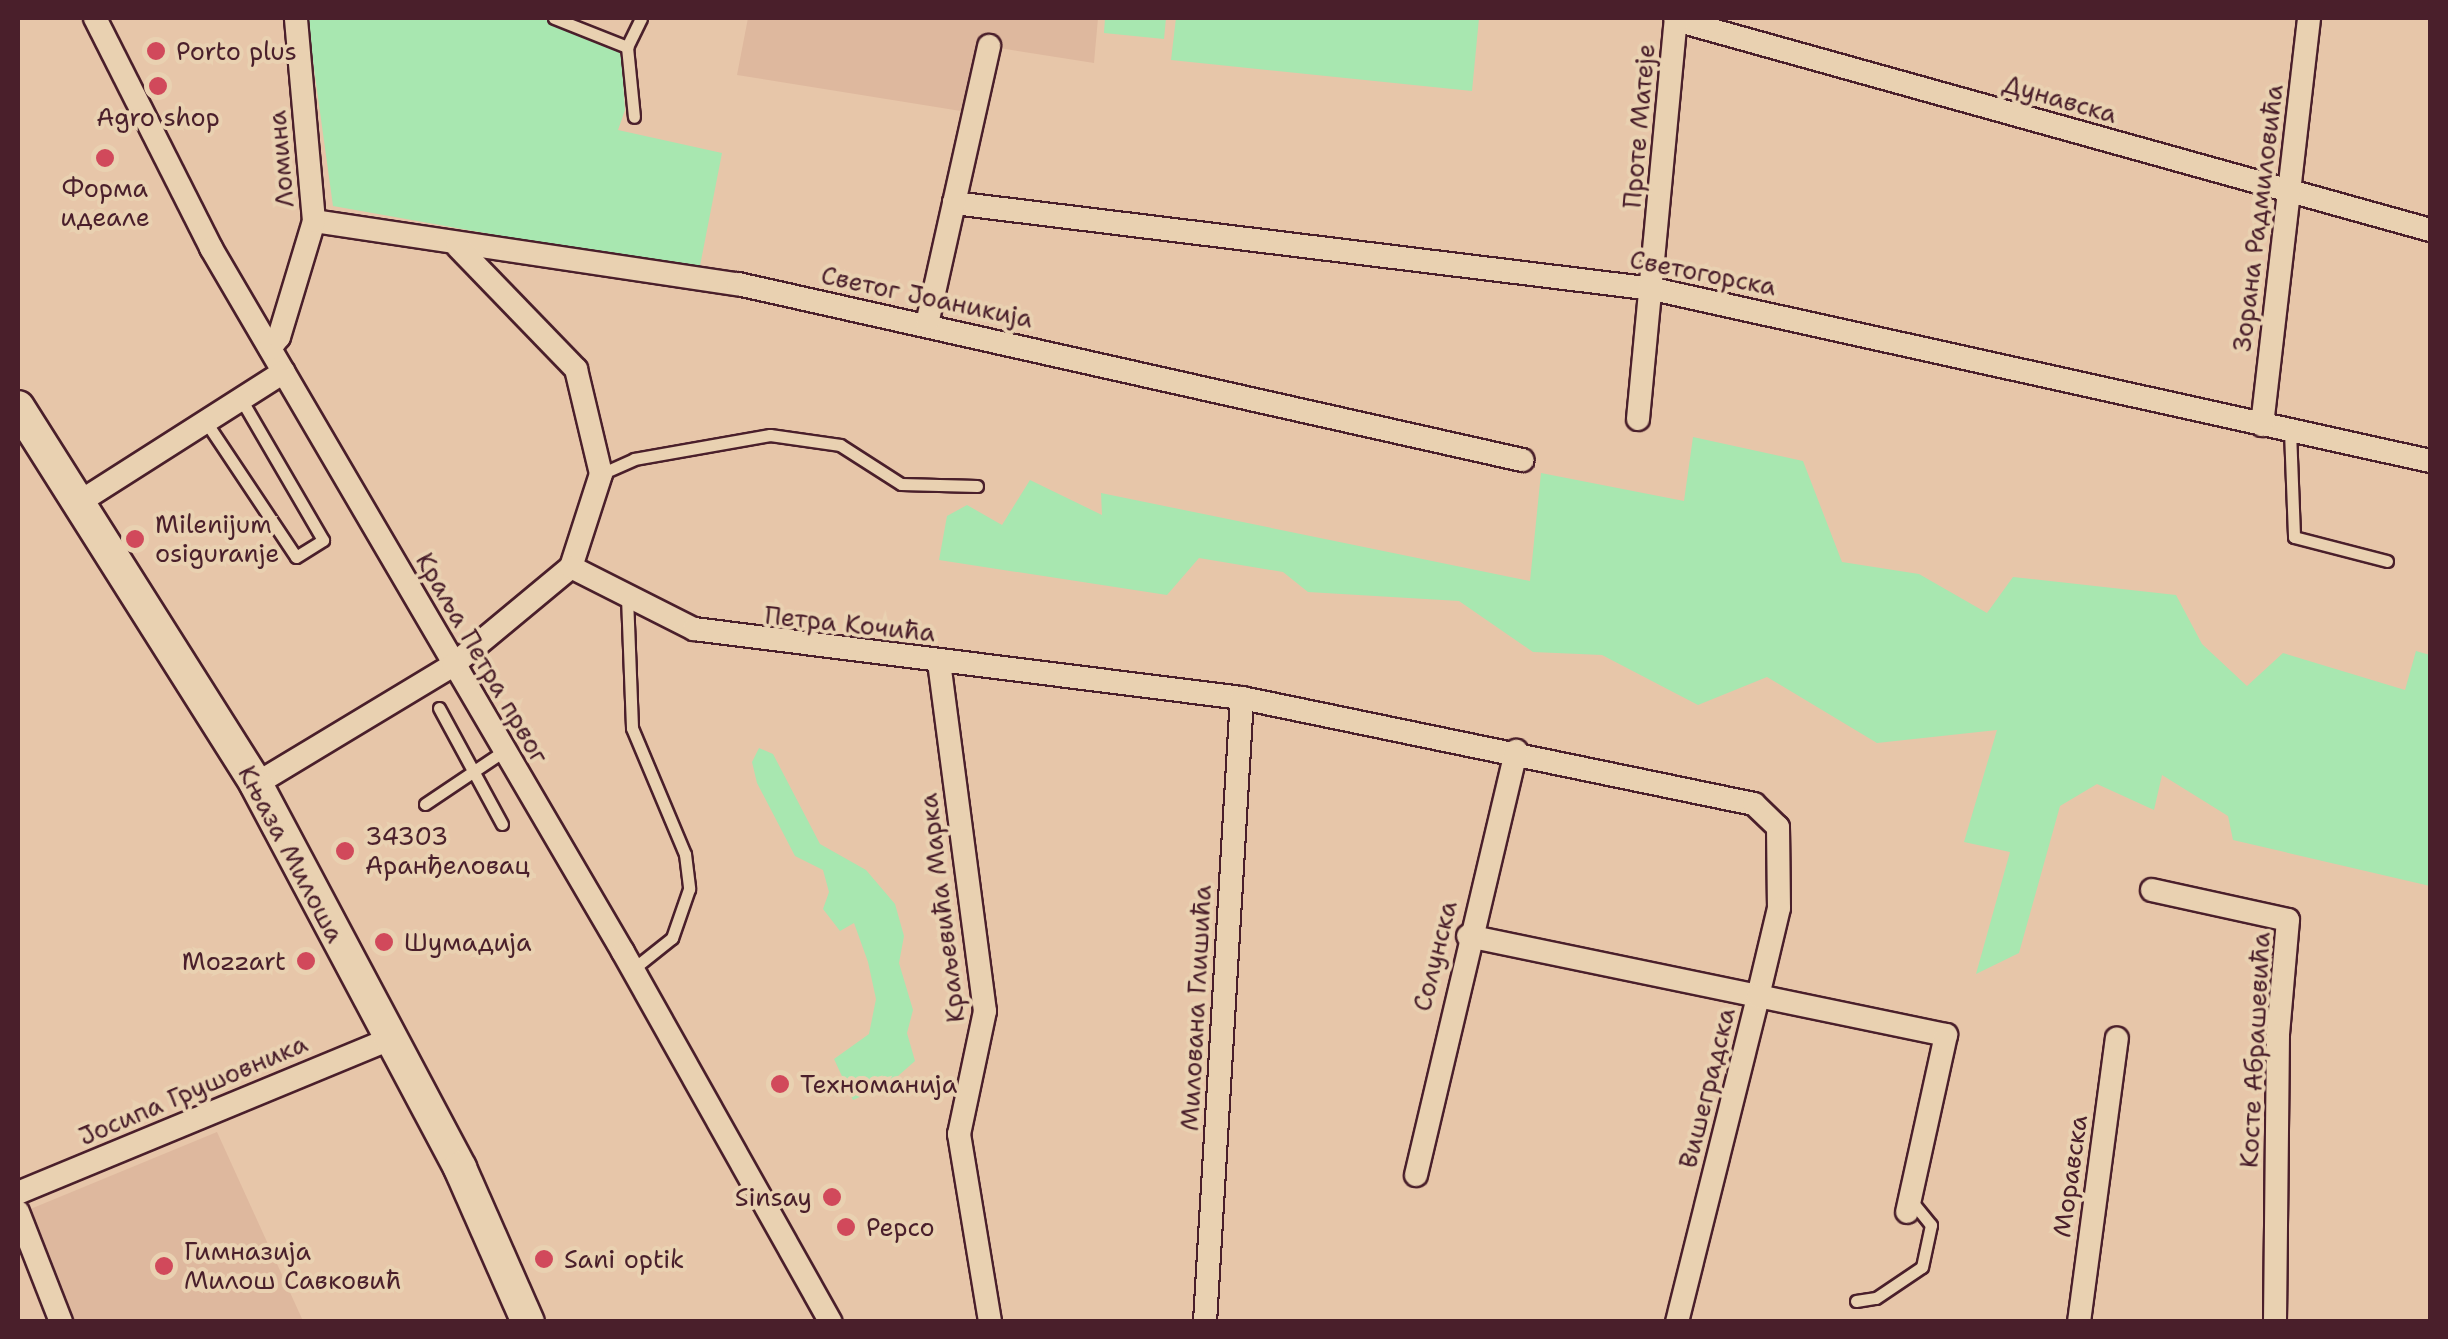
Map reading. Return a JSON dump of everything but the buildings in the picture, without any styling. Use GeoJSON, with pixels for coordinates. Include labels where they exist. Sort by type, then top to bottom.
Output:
{"type":"FeatureCollection","features":[{"type":"Feature","properties":{"kind":"street","name":"Краља Петра првог"},"geometry":{"type":"LineString","coordinates":[[96,18],[160,153],[633,968],[831,1322]]}},
{"type":"Feature","properties":{"kind":"street","name":"Ломина"},"geometry":{"type":"LineString","coordinates":[[270,348],[279,337],[314,221],[296,18]]}},
{"type":"Feature","properties":{"kind":"street","name":"Зорана Радмиловића"},"geometry":{"type":"LineString","coordinates":[[2262,425],[2308,18]]}},
{"type":"Feature","properties":{"kind":"street","name":"Дунавска"},"geometry":{"type":"LineString","coordinates":[[1676,19],[2430,230]]}},
{"type":"Feature","properties":{"kind":"street","name":"Проте Матеје"},"geometry":{"type":"LineString","coordinates":[[1638,419],[1676,19]]}},
{"type":"Feature","properties":{"kind":"street"},"geometry":{"type":"LineString","coordinates":[[926,324],[989,46]]}},
{"type":"Feature","properties":{"kind":"street","name":"Светогорска"},"geometry":{"type":"LineString","coordinates":[[954,202],[1653,289],[2430,461]]}},
{"type":"Feature","properties":{"kind":"street","name":"Светог Јоаникија"},"geometry":{"type":"LineString","coordinates":[[314,221],[458,247],[738,284],[1522,460]]}},
{"type":"Feature","properties":{"kind":"street"},"geometry":{"type":"LineString","coordinates":[[256,784],[454,665],[572,566],[601,474],[576,369],[458,247]]}},
{"type":"Feature","properties":{"kind":"street"},"geometry":{"type":"LineString","coordinates":[[78,503],[284,372]]}},
{"type":"Feature","properties":{"kind":"street","name":"Књаза Милоша"},"geometry":{"type":"LineString","coordinates":[[18,407],[256,784],[468,1185],[528,1322]]}},
{"type":"Feature","properties":{"kind":"street","name":"Петра Кочића"},"geometry":{"type":"LineString","coordinates":[[572,566],[627,590],[694,629],[940,662],[1030,667],[1242,698],[1516,751],[1754,804],[1774,818],[1782,858],[1779,908],[1758,996]]}},
{"type":"Feature","properties":{"kind":"street","name":"Краљевића Марка"},"geometry":{"type":"LineString","coordinates":[[940,662],[985,1011],[959,1134],[990,1322]]}},
{"type":"Feature","properties":{"kind":"street","name":"Милована Глишића"},"geometry":{"type":"LineString","coordinates":[[1205,1322],[1242,698]]}},
{"type":"Feature","properties":{"kind":"street","name":"Солунска"},"geometry":{"type":"LineString","coordinates":[[1416,1175],[1468,936],[1516,751]]}},
{"type":"Feature","properties":{"kind":"street","name":"Косте Абрашевића"},"geometry":{"type":"LineString","coordinates":[[2152,890],[2288,920],[2278,1035],[2275,1322]]}},
{"type":"Feature","properties":{"kind":"street"},"geometry":{"type":"LineString","coordinates":[[1468,936],[1758,996]]}},
{"type":"Feature","properties":{"kind":"street","name":"Вишеградска"},"geometry":{"type":"LineString","coordinates":[[1677,1322],[1758,996],[1946,1035],[1908,1205]]}},
{"type":"Feature","properties":{"kind":"street","name":"Јосипа Грушовника"},"geometry":{"type":"LineString","coordinates":[[18,1193],[390,1039]]}},
{"type":"Feature","properties":{"kind":"street","name":"Моравска"},"geometry":{"type":"LineString","coordinates":[[2079,1322],[2118,1039]]}},
{"type":"Feature","properties":{"kind":"street"},"geometry":{"type":"LineString","coordinates":[[18,1212],[60,1322]]}},
{"type":"Feature","properties":{"kind":"lane"},"geometry":{"type":"LineString","coordinates":[[554,18],[628,47]]}},
{"type":"Feature","properties":{"kind":"lane"},"geometry":{"type":"LineString","coordinates":[[634,116],[628,47],[641,18]]}},
{"type":"Feature","properties":{"kind":"lane"},"geometry":{"type":"LineString","coordinates":[[206,422],[296,557],[323,540],[241,400]]}},
{"type":"Feature","properties":{"kind":"lane"},"geometry":{"type":"LineString","coordinates":[[2290,431],[2294,537],[2386,561]]}},
{"type":"Feature","properties":{"kind":"lane"},"geometry":{"type":"LineString","coordinates":[[601,474],[634,459],[770,434],[840,446],[901,484],[977,486]]}},
{"type":"Feature","properties":{"kind":"lane"},"geometry":{"type":"LineString","coordinates":[[627,590],[632,728],[685,854],[688,889],[672,938],[633,968]]}},
{"type":"Feature","properties":{"kind":"lane"},"geometry":{"type":"LineString","coordinates":[[438,708],[502,824]]}},
{"type":"Feature","properties":{"kind":"lane"},"geometry":{"type":"LineString","coordinates":[[426,804],[504,750]]}},
{"type":"Feature","properties":{"kind":"lane"},"geometry":{"type":"LineString","coordinates":[[1856,1301],[1876,1298],[1922,1267],[1931,1225],[1908,1205]]}},
{"type":"Feature","properties":{"kind":"shaded area"},"geometry":{"type":"Polygon","coordinates":[[[748,18],[1098,18],[1094,63],[980,45],[967,112],[737,75],[748,18]]]}},
{"type":"Feature","properties":{"kind":"shaded area","name":"Гимназија Милош Савковић"},"geometry":{"type":"Polygon","coordinates":[[[217,1132],[303,1321],[73,1321],[28,1210],[217,1132]]]}},
{"type":"Feature","properties":{"kind":"green space"},"geometry":{"type":"Polygon","coordinates":[[[307,18],[542,18],[621,52],[625,110],[618,130],[722,153],[699,271],[333,206],[307,18]]]}},
{"type":"Feature","properties":{"kind":"green space"},"geometry":{"type":"Polygon","coordinates":[[[1105,18],[1166,18],[1164,39],[1104,33],[1105,18]]]}},
{"type":"Feature","properties":{"kind":"green space"},"geometry":{"type":"Polygon","coordinates":[[[1176,18],[1479,18],[1472,91],[1171,60],[1176,18]]]}},
{"type":"Feature","properties":{"kind":"green space"},"geometry":{"type":"Polygon","coordinates":[[[1693,437],[1803,461],[1842,562],[1919,574],[1987,613],[2013,577],[2176,595],[2202,644],[2247,686],[2283,653],[2405,690],[2416,651],[2430,655],[2430,886],[2233,840],[2228,816],[2162,775],[2154,810],[2097,784],[2060,806],[2019,953],[1976,974],[2010,852],[1964,842],[1997,730],[1877,743],[1767,677],[1698,705],[1602,655],[1533,652],[1459,601],[1308,592],[1283,572],[1199,558],[1167,595],[939,560],[947,516],[967,505],[1002,525],[1030,480],[1102,515],[1101,493],[1530,581],[1541,473],[1684,501],[1693,437]]]}},
{"type":"Feature","properties":{"kind":"green space"},"geometry":{"type":"Polygon","coordinates":[[[759,748],[773,754],[820,844],[866,870],[895,904],[904,936],[899,963],[913,1010],[907,1033],[915,1061],[890,1083],[853,1100],[834,1059],[869,1034],[876,999],[868,962],[854,923],[840,931],[823,909],[829,892],[823,870],[795,856],[757,783],[752,762],[759,748]]]}},
{"type":"Feature","properties":{"kind":"place","name":"Porto plus"},"geometry":{"type":"Point","coordinates":[156,51]}},
{"type":"Feature","properties":{"kind":"place","name":"Agro shop"},"geometry":{"type":"Point","coordinates":[158,86]}},
{"type":"Feature","properties":{"kind":"place","name":"Форма идеале"},"geometry":{"type":"Point","coordinates":[105,158]}},
{"type":"Feature","properties":{"kind":"place","name":"Milenijum osiguranje"},"geometry":{"type":"Point","coordinates":[135,539]}},
{"type":"Feature","properties":{"kind":"place","name":"34303 Аранђеловац"},"geometry":{"type":"Point","coordinates":[345,851]}},
{"type":"Feature","properties":{"kind":"place","name":"Шумадија"},"geometry":{"type":"Point","coordinates":[384,942]}},
{"type":"Feature","properties":{"kind":"place","name":"Mozzart"},"geometry":{"type":"Point","coordinates":[306,961]}},
{"type":"Feature","properties":{"kind":"place","name":"Техноманија"},"geometry":{"type":"Point","coordinates":[780,1084]}},
{"type":"Feature","properties":{"kind":"place","name":"Sinsay"},"geometry":{"type":"Point","coordinates":[832,1197]}},
{"type":"Feature","properties":{"kind":"place","name":"Pepco"},"geometry":{"type":"Point","coordinates":[846,1227]}},
{"type":"Feature","properties":{"kind":"place","name":"Sani optik"},"geometry":{"type":"Point","coordinates":[544,1259]}},
{"type":"Feature","properties":{"kind":"place","name":"Гимназија Милош Савковић"},"geometry":{"type":"Point","coordinates":[164,1266]}}]}
